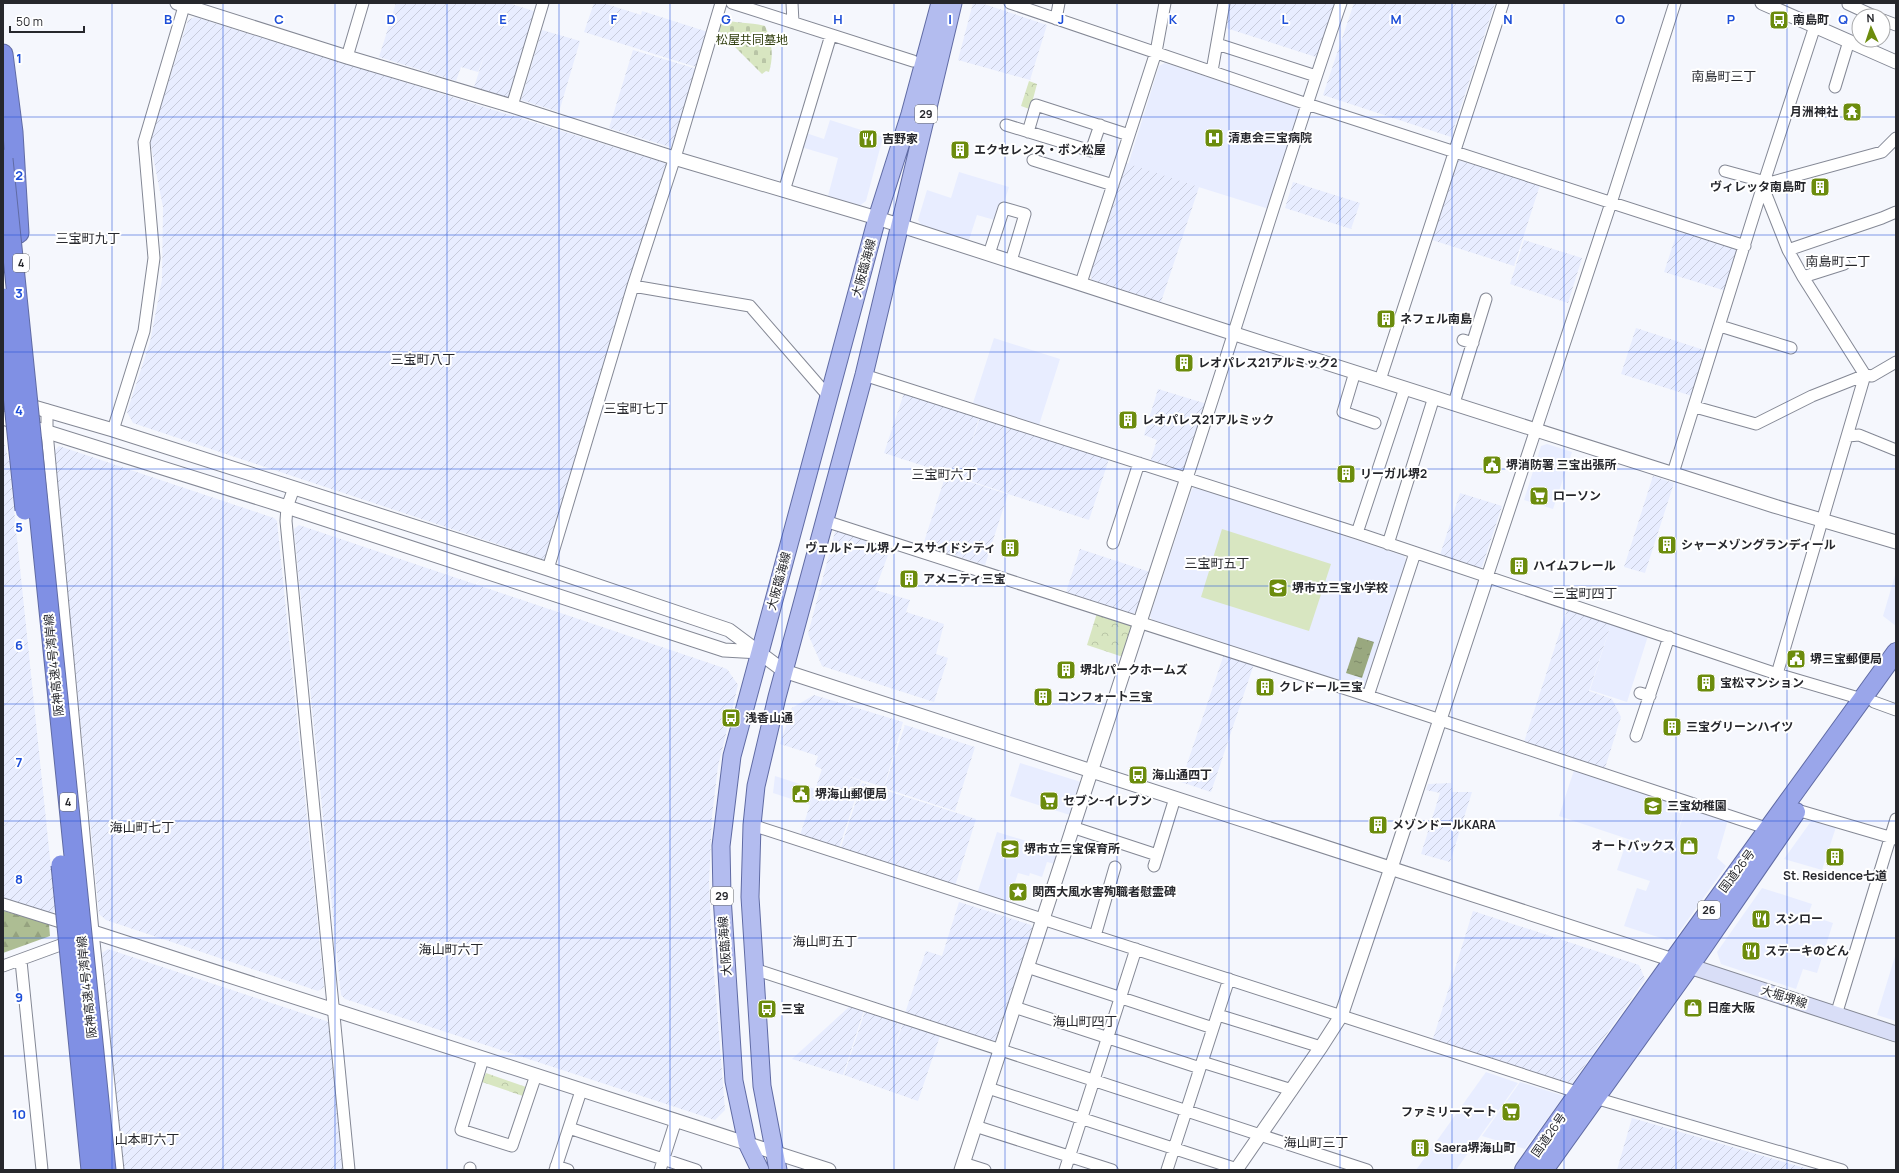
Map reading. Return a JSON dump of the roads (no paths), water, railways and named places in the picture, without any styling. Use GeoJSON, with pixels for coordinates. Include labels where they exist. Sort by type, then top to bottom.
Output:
{"type":"FeatureCollection","features":[{"type":"Feature","properties":{"kind":"highway","name":"4"},"geometry":{"type":"LineString","coordinates":[[3,54],[13,132],[25,326],[23,398]]}},
{"type":"Feature","properties":{"kind":"highway","name":"阪神高速4号湾岸線"},"geometry":{"type":"LineString","coordinates":[[3,159],[23,398],[106,1170]]}},
{"type":"Feature","properties":{"kind":"highway","name":"阪神高速4号湾岸線"},"geometry":{"type":"LineString","coordinates":[[3,298],[20,430],[92,1170]]}},
{"type":"Feature","properties":{"kind":"highway","name":"4"},"geometry":{"type":"LineString","coordinates":[[3,361],[20,430]]}},
{"type":"Feature","properties":{"kind":"highway","name":"国道26号"},"geometry":{"type":"LineString","coordinates":[[1524,1170],[1587,1095],[1690,966],[1797,810],[1868,701],[1896,652]]}},
{"type":"Feature","properties":{"kind":"highway","name":"国道26号"},"geometry":{"type":"LineString","coordinates":[[1544,1170],[1587,1095],[1673,960],[1769,829],[1868,701],[1896,673]]}},
{"type":"Feature","properties":{"kind":"main road"},"geometry":{"type":"LineString","coordinates":[[877,218],[913,61],[928,3]]}},
{"type":"Feature","properties":{"kind":"main road","name":"大阪臨海線"},"geometry":{"type":"LineString","coordinates":[[760,1170],[748,1143],[734,1081],[722,896],[721,846],[732,756],[877,218],[910,114],[940,3]]}},
{"type":"Feature","properties":{"kind":"main road","name":"大阪臨海線"},"geometry":{"type":"LineString","coordinates":[[778,1170],[762,1086],[754,969],[750,896],[752,825],[756,786],[784,671],[864,374],[953,3]]}},
{"type":"Feature","properties":{"kind":"main road"},"geometry":{"type":"LineString","coordinates":[[899,226],[930,135],[963,3]]}},
{"type":"Feature","properties":{"kind":"main road","name":"大堀堺線"},"geometry":{"type":"LineString","coordinates":[[1673,960],[1896,1034]]}},
{"type":"Feature","properties":{"kind":"main road","name":"29"},"geometry":{"type":"LineString","coordinates":[[748,1143],[748,1170]]}},
{"type":"Feature","properties":{"kind":"street"},"geometry":{"type":"LineString","coordinates":[[347,57],[363,3]]}},
{"type":"Feature","properties":{"kind":"street"},"geometry":{"type":"LineString","coordinates":[[512,106],[543,3]]}},
{"type":"Feature","properties":{"kind":"street"},"geometry":{"type":"LineString","coordinates":[[548,569],[633,286],[721,3]]}},
{"type":"Feature","properties":{"kind":"street"},"geometry":{"type":"LineString","coordinates":[[732,3],[913,61]]}},
{"type":"Feature","properties":{"kind":"street"},"geometry":{"type":"LineString","coordinates":[[792,3],[793,22]]}},
{"type":"Feature","properties":{"kind":"street"},"geometry":{"type":"LineString","coordinates":[[1010,3],[1307,104],[1745,246]]}},
{"type":"Feature","properties":{"kind":"street"},"geometry":{"type":"LineString","coordinates":[[1056,19],[1059,3]]}},
{"type":"Feature","properties":{"kind":"street"},"geometry":{"type":"LineString","coordinates":[[1081,283],[1156,52],[1165,3]]}},
{"type":"Feature","properties":{"kind":"street"},"geometry":{"type":"LineString","coordinates":[[1212,71],[1224,3]]}},
{"type":"Feature","properties":{"kind":"street"},"geometry":{"type":"LineString","coordinates":[[985,1170],[962,1166],[1341,3]]}},
{"type":"Feature","properties":{"kind":"street"},"geometry":{"type":"LineString","coordinates":[[1380,380],[1503,3]]}},
{"type":"Feature","properties":{"kind":"street"},"geometry":{"type":"LineString","coordinates":[[988,1088],[1236,1169],[1321,1047],[1340,1016],[1391,868],[1438,721],[1611,203],[1675,3]]}},
{"type":"Feature","properties":{"kind":"street"},"geometry":{"type":"LineString","coordinates":[[1762,3],[1896,62]]}},
{"type":"Feature","properties":{"kind":"street"},"geometry":{"type":"LineString","coordinates":[[1848,3],[1857,8]]}},
{"type":"Feature","properties":{"kind":"street"},"geometry":{"type":"LineString","coordinates":[[113,430],[144,331],[154,258],[144,142],[183,4],[347,57],[512,106],[674,158],[877,218],[1535,430],[1823,521],[1896,542]]}},
{"type":"Feature","properties":{"kind":"street"},"geometry":{"type":"LineString","coordinates":[[1673,473],[1763,185],[1815,26]]}},
{"type":"Feature","properties":{"kind":"street"},"geometry":{"type":"LineString","coordinates":[[784,191],[831,35]]}},
{"type":"Feature","properties":{"kind":"street"},"geometry":{"type":"LineString","coordinates":[[1835,86],[1849,41]]}},
{"type":"Feature","properties":{"kind":"street"},"geometry":{"type":"LineString","coordinates":[[1217,44],[1316,76]]}},
{"type":"Feature","properties":{"kind":"street"},"geometry":{"type":"LineString","coordinates":[[1028,132],[1036,105],[1129,135]]}},
{"type":"Feature","properties":{"kind":"street"},"geometry":{"type":"LineString","coordinates":[[1006,125],[1091,151],[1100,125]]}},
{"type":"Feature","properties":{"kind":"street"},"geometry":{"type":"LineString","coordinates":[[1726,171],[1763,185],[1882,152],[1896,138]]}},
{"type":"Feature","properties":{"kind":"street"},"geometry":{"type":"LineString","coordinates":[[1033,160],[1113,185]]}},
{"type":"Feature","properties":{"kind":"street"},"geometry":{"type":"LineString","coordinates":[[1763,185],[1788,250],[1803,277],[1865,375],[1777,674]]}},
{"type":"Feature","properties":{"kind":"street"},"geometry":{"type":"LineString","coordinates":[[989,254],[1004,208],[1025,214],[1011,261]]}},
{"type":"Feature","properties":{"kind":"street"},"geometry":{"type":"LineString","coordinates":[[1788,250],[1896,212]]}},
{"type":"Feature","properties":{"kind":"street"},"geometry":{"type":"LineString","coordinates":[[3,238],[23,398],[20,430]]}},
{"type":"Feature","properties":{"kind":"street"},"geometry":{"type":"LineString","coordinates":[[1803,277],[1844,264]]}},
{"type":"Feature","properties":{"kind":"street"},"geometry":{"type":"LineString","coordinates":[[633,286],[750,306],[829,397]]}},
{"type":"Feature","properties":{"kind":"street"},"geometry":{"type":"LineString","coordinates":[[1454,403],[1468,341],[1486,299]]}},
{"type":"Feature","properties":{"kind":"street"},"geometry":{"type":"LineString","coordinates":[[1720,326],[1791,348]]}},
{"type":"Feature","properties":{"kind":"street"},"geometry":{"type":"LineString","coordinates":[[1695,406],[1756,424],[1812,396],[1865,375],[1872,376],[1896,362]]}},
{"type":"Feature","properties":{"kind":"street"},"geometry":{"type":"LineString","coordinates":[[1356,372],[1343,412],[1375,423]]}},
{"type":"Feature","properties":{"kind":"street"},"geometry":{"type":"LineString","coordinates":[[864,374],[1357,533],[1415,554],[1777,674],[1896,710]]}},
{"type":"Feature","properties":{"kind":"street"},"geometry":{"type":"LineString","coordinates":[[1357,533],[1405,388]]}},
{"type":"Feature","properties":{"kind":"street"},"geometry":{"type":"LineString","coordinates":[[1388,544],[1434,397]]}},
{"type":"Feature","properties":{"kind":"street"},"geometry":{"type":"LineString","coordinates":[[3,398],[23,398],[47,410],[548,569],[730,630],[784,671],[1673,960]]}},
{"type":"Feature","properties":{"kind":"street"},"geometry":{"type":"LineString","coordinates":[[47,410],[47,432],[93,932],[118,1170]]}},
{"type":"Feature","properties":{"kind":"street"},"geometry":{"type":"LineString","coordinates":[[3,418],[20,430],[47,432],[287,507],[724,650],[760,652]]}},
{"type":"Feature","properties":{"kind":"street"},"geometry":{"type":"LineString","coordinates":[[1848,436],[1858,435],[1896,450]]}},
{"type":"Feature","properties":{"kind":"street"},"geometry":{"type":"LineString","coordinates":[[1113,543],[1139,463]]}},
{"type":"Feature","properties":{"kind":"street"},"geometry":{"type":"LineString","coordinates":[[294,488],[287,507],[286,521],[333,1011],[350,1170]]}},
{"type":"Feature","properties":{"kind":"street"},"geometry":{"type":"LineString","coordinates":[[825,521],[1368,696],[1438,721],[1769,829]]}},
{"type":"Feature","properties":{"kind":"street"},"geometry":{"type":"LineString","coordinates":[[1368,696],[1415,554]]}},
{"type":"Feature","properties":{"kind":"street"},"geometry":{"type":"LineString","coordinates":[[1636,736],[1645,694],[1669,637]]}},
{"type":"Feature","properties":{"kind":"street"},"geometry":{"type":"LineString","coordinates":[[1072,827],[1156,860],[1175,798]]}},
{"type":"Feature","properties":{"kind":"street"},"geometry":{"type":"LineString","coordinates":[[1797,810],[1893,838]]}},
{"type":"Feature","properties":{"kind":"street"},"geometry":{"type":"LineString","coordinates":[[1836,1014],[1893,838],[1896,819]]}},
{"type":"Feature","properties":{"kind":"street"},"geometry":{"type":"LineString","coordinates":[[752,825],[1587,1095],[1842,1170]]}},
{"type":"Feature","properties":{"kind":"street"},"geometry":{"type":"LineString","coordinates":[[1095,936],[1115,867]]}},
{"type":"Feature","properties":{"kind":"street"},"geometry":{"type":"LineString","coordinates":[[3,904],[829,1170]]}},
{"type":"Feature","properties":{"kind":"street"},"geometry":{"type":"LineString","coordinates":[[3,966],[21,961],[93,932]]}},
{"type":"Feature","properties":{"kind":"street"},"geometry":{"type":"LineString","coordinates":[[1065,1170],[1136,949]]}},
{"type":"Feature","properties":{"kind":"street"},"geometry":{"type":"LineString","coordinates":[[21,961],[42,1170]]}},
{"type":"Feature","properties":{"kind":"street"},"geometry":{"type":"LineString","coordinates":[[1027,967],[1121,996],[1213,1028]]}},
{"type":"Feature","properties":{"kind":"street"},"geometry":{"type":"LineString","coordinates":[[754,969],[1367,1170]]}},
{"type":"Feature","properties":{"kind":"street"},"geometry":{"type":"LineString","coordinates":[[1167,1170],[1229,979]]}},
{"type":"Feature","properties":{"kind":"street"},"geometry":{"type":"LineString","coordinates":[[1014,1007],[1107,1038],[1292,1090]]}},
{"type":"Feature","properties":{"kind":"street"},"geometry":{"type":"LineString","coordinates":[[1218,1015],[1321,1047]]}},
{"type":"Feature","properties":{"kind":"street"},"geometry":{"type":"LineString","coordinates":[[483,1059],[461,1130],[468,1133],[512,1146],[536,1075]]}},
{"type":"Feature","properties":{"kind":"street"},"geometry":{"type":"LineString","coordinates":[[568,1170],[556,1168],[581,1091]]}},
{"type":"Feature","properties":{"kind":"street"},"geometry":{"type":"LineString","coordinates":[[662,1165],[676,1120]]}},
{"type":"Feature","properties":{"kind":"street"},"geometry":{"type":"LineString","coordinates":[[975,1126],[1112,1170]]}},
{"type":"Feature","properties":{"kind":"street"},"geometry":{"type":"LineString","coordinates":[[569,1128],[662,1165],[696,1170]]}},
{"type":"Feature","properties":{"kind":"water"},"geometry":{"type":"Polygon","coordinates":[[[1358,637],[1374,642],[1362,678],[1346,673],[1358,637]]]}},
{"type":"Feature","properties":{"kind":"place","name":"南島町"},"geometry":{"type":"Point","coordinates":[1779,20]}},
{"type":"Feature","properties":{"kind":"place","name":"月洲神社"},"geometry":{"type":"Point","coordinates":[1852,112]}},
{"type":"Feature","properties":{"kind":"place","name":"清恵会三宝病院"},"geometry":{"type":"Point","coordinates":[1214,138]}},
{"type":"Feature","properties":{"kind":"place","name":"吉野家"},"geometry":{"type":"Point","coordinates":[868,139]}},
{"type":"Feature","properties":{"kind":"place","name":"エクセレンス・ボン松屋"},"geometry":{"type":"Point","coordinates":[960,150]}},
{"type":"Feature","properties":{"kind":"place","name":"ヴィレッタ南島町"},"geometry":{"type":"Point","coordinates":[1820,187]}},
{"type":"Feature","properties":{"kind":"place","name":"ネフェル南島"},"geometry":{"type":"Point","coordinates":[1386,319]}},
{"type":"Feature","properties":{"kind":"place","name":"レオパレス21アルミック2"},"geometry":{"type":"Point","coordinates":[1184,363]}},
{"type":"Feature","properties":{"kind":"place","name":"レオパレス21アルミック"},"geometry":{"type":"Point","coordinates":[1128,420]}},
{"type":"Feature","properties":{"kind":"place","name":"堺消防署 三宝出張所"},"geometry":{"type":"Point","coordinates":[1492,465]}},
{"type":"Feature","properties":{"kind":"place","name":"リーガル堺2"},"geometry":{"type":"Point","coordinates":[1346,474]}},
{"type":"Feature","properties":{"kind":"place","name":"ローソン"},"geometry":{"type":"Point","coordinates":[1539,496]}},
{"type":"Feature","properties":{"kind":"place","name":"シャーメゾングランディール"},"geometry":{"type":"Point","coordinates":[1667,545]}},
{"type":"Feature","properties":{"kind":"place","name":"ヴェルドール堺ノースサイドシティ"},"geometry":{"type":"Point","coordinates":[1010,548]}},
{"type":"Feature","properties":{"kind":"place","name":"ハイムフレール"},"geometry":{"type":"Point","coordinates":[1519,566]}},
{"type":"Feature","properties":{"kind":"place","name":"アメニティ三宝"},"geometry":{"type":"Point","coordinates":[909,579]}},
{"type":"Feature","properties":{"kind":"place","name":"堺市立三宝小学校"},"geometry":{"type":"Point","coordinates":[1278,588]}},
{"type":"Feature","properties":{"kind":"place","name":"堺三宝郵便局"},"geometry":{"type":"Point","coordinates":[1796,659]}},
{"type":"Feature","properties":{"kind":"place","name":"堺北パークホームズ"},"geometry":{"type":"Point","coordinates":[1066,670]}},
{"type":"Feature","properties":{"kind":"place","name":"宝松マンション"},"geometry":{"type":"Point","coordinates":[1706,683]}},
{"type":"Feature","properties":{"kind":"place","name":"クレドール三宝"},"geometry":{"type":"Point","coordinates":[1265,687]}},
{"type":"Feature","properties":{"kind":"place","name":"コンフォート三宝"},"geometry":{"type":"Point","coordinates":[1043,697]}},
{"type":"Feature","properties":{"kind":"place","name":"浅香山通"},"geometry":{"type":"Point","coordinates":[731,718]}},
{"type":"Feature","properties":{"kind":"place","name":"三宝グリーンハイツ"},"geometry":{"type":"Point","coordinates":[1672,727]}},
{"type":"Feature","properties":{"kind":"place","name":"海山通四丁"},"geometry":{"type":"Point","coordinates":[1138,775]}},
{"type":"Feature","properties":{"kind":"place","name":"堺海山郵便局"},"geometry":{"type":"Point","coordinates":[801,794]}},
{"type":"Feature","properties":{"kind":"place","name":"セブン-イレブン"},"geometry":{"type":"Point","coordinates":[1049,801]}},
{"type":"Feature","properties":{"kind":"place","name":"三宝幼稚園"},"geometry":{"type":"Point","coordinates":[1653,806]}},
{"type":"Feature","properties":{"kind":"place","name":"メゾンドールKARA"},"geometry":{"type":"Point","coordinates":[1378,825]}},
{"type":"Feature","properties":{"kind":"place","name":"オートバックス"},"geometry":{"type":"Point","coordinates":[1689,846]}},
{"type":"Feature","properties":{"kind":"place","name":"堺市立三宝保育所"},"geometry":{"type":"Point","coordinates":[1010,849]}},
{"type":"Feature","properties":{"kind":"place","name":"St. Residence七道"},"geometry":{"type":"Point","coordinates":[1835,857]}},
{"type":"Feature","properties":{"kind":"place","name":"関西大風水害殉職者慰霊碑"},"geometry":{"type":"Point","coordinates":[1018,892]}},
{"type":"Feature","properties":{"kind":"place","name":"スシロー"},"geometry":{"type":"Point","coordinates":[1761,919]}},
{"type":"Feature","properties":{"kind":"place","name":"ステーキのどん"},"geometry":{"type":"Point","coordinates":[1751,951]}},
{"type":"Feature","properties":{"kind":"place","name":"日産大阪"},"geometry":{"type":"Point","coordinates":[1693,1008]}},
{"type":"Feature","properties":{"kind":"place","name":"三宝"},"geometry":{"type":"Point","coordinates":[767,1009]}},
{"type":"Feature","properties":{"kind":"place","name":"ファミリーマート"},"geometry":{"type":"Point","coordinates":[1511,1112]}},
{"type":"Feature","properties":{"kind":"place","name":"Saera堺海山町"},"geometry":{"type":"Point","coordinates":[1420,1148]}},
{"type":"Feature","properties":{"kind":"district","name":"南島町三丁"},"geometry":{"type":"Point","coordinates":[1724,76]}},
{"type":"Feature","properties":{"kind":"district","name":"三宝町九丁"},"geometry":{"type":"Point","coordinates":[88,238]}},
{"type":"Feature","properties":{"kind":"district","name":"南島町二丁"},"geometry":{"type":"Point","coordinates":[1838,261]}},
{"type":"Feature","properties":{"kind":"district","name":"三宝町八丁"},"geometry":{"type":"Point","coordinates":[423,359]}},
{"type":"Feature","properties":{"kind":"district","name":"三宝町七丁"},"geometry":{"type":"Point","coordinates":[636,408]}},
{"type":"Feature","properties":{"kind":"district","name":"三宝町六丁"},"geometry":{"type":"Point","coordinates":[944,474]}},
{"type":"Feature","properties":{"kind":"district","name":"三宝町五丁"},"geometry":{"type":"Point","coordinates":[1217,563]}},
{"type":"Feature","properties":{"kind":"district","name":"三宝町四丁"},"geometry":{"type":"Point","coordinates":[1585,593]}},
{"type":"Feature","properties":{"kind":"district","name":"海山町七丁"},"geometry":{"type":"Point","coordinates":[142,827]}},
{"type":"Feature","properties":{"kind":"district","name":"海山町五丁"},"geometry":{"type":"Point","coordinates":[825,941]}},
{"type":"Feature","properties":{"kind":"district","name":"海山町六丁"},"geometry":{"type":"Point","coordinates":[451,949]}},
{"type":"Feature","properties":{"kind":"district","name":"海山町四丁"},"geometry":{"type":"Point","coordinates":[1085,1021]}},
{"type":"Feature","properties":{"kind":"district","name":"山本町六丁"},"geometry":{"type":"Point","coordinates":[147,1139]}},
{"type":"Feature","properties":{"kind":"district","name":"海山町三丁"},"geometry":{"type":"Point","coordinates":[1316,1142]}},
{"type":"Feature","properties":{"kind":"park label","name":"松屋共同墓地"},"geometry":{"type":"Point","coordinates":[752,40]}}]}
